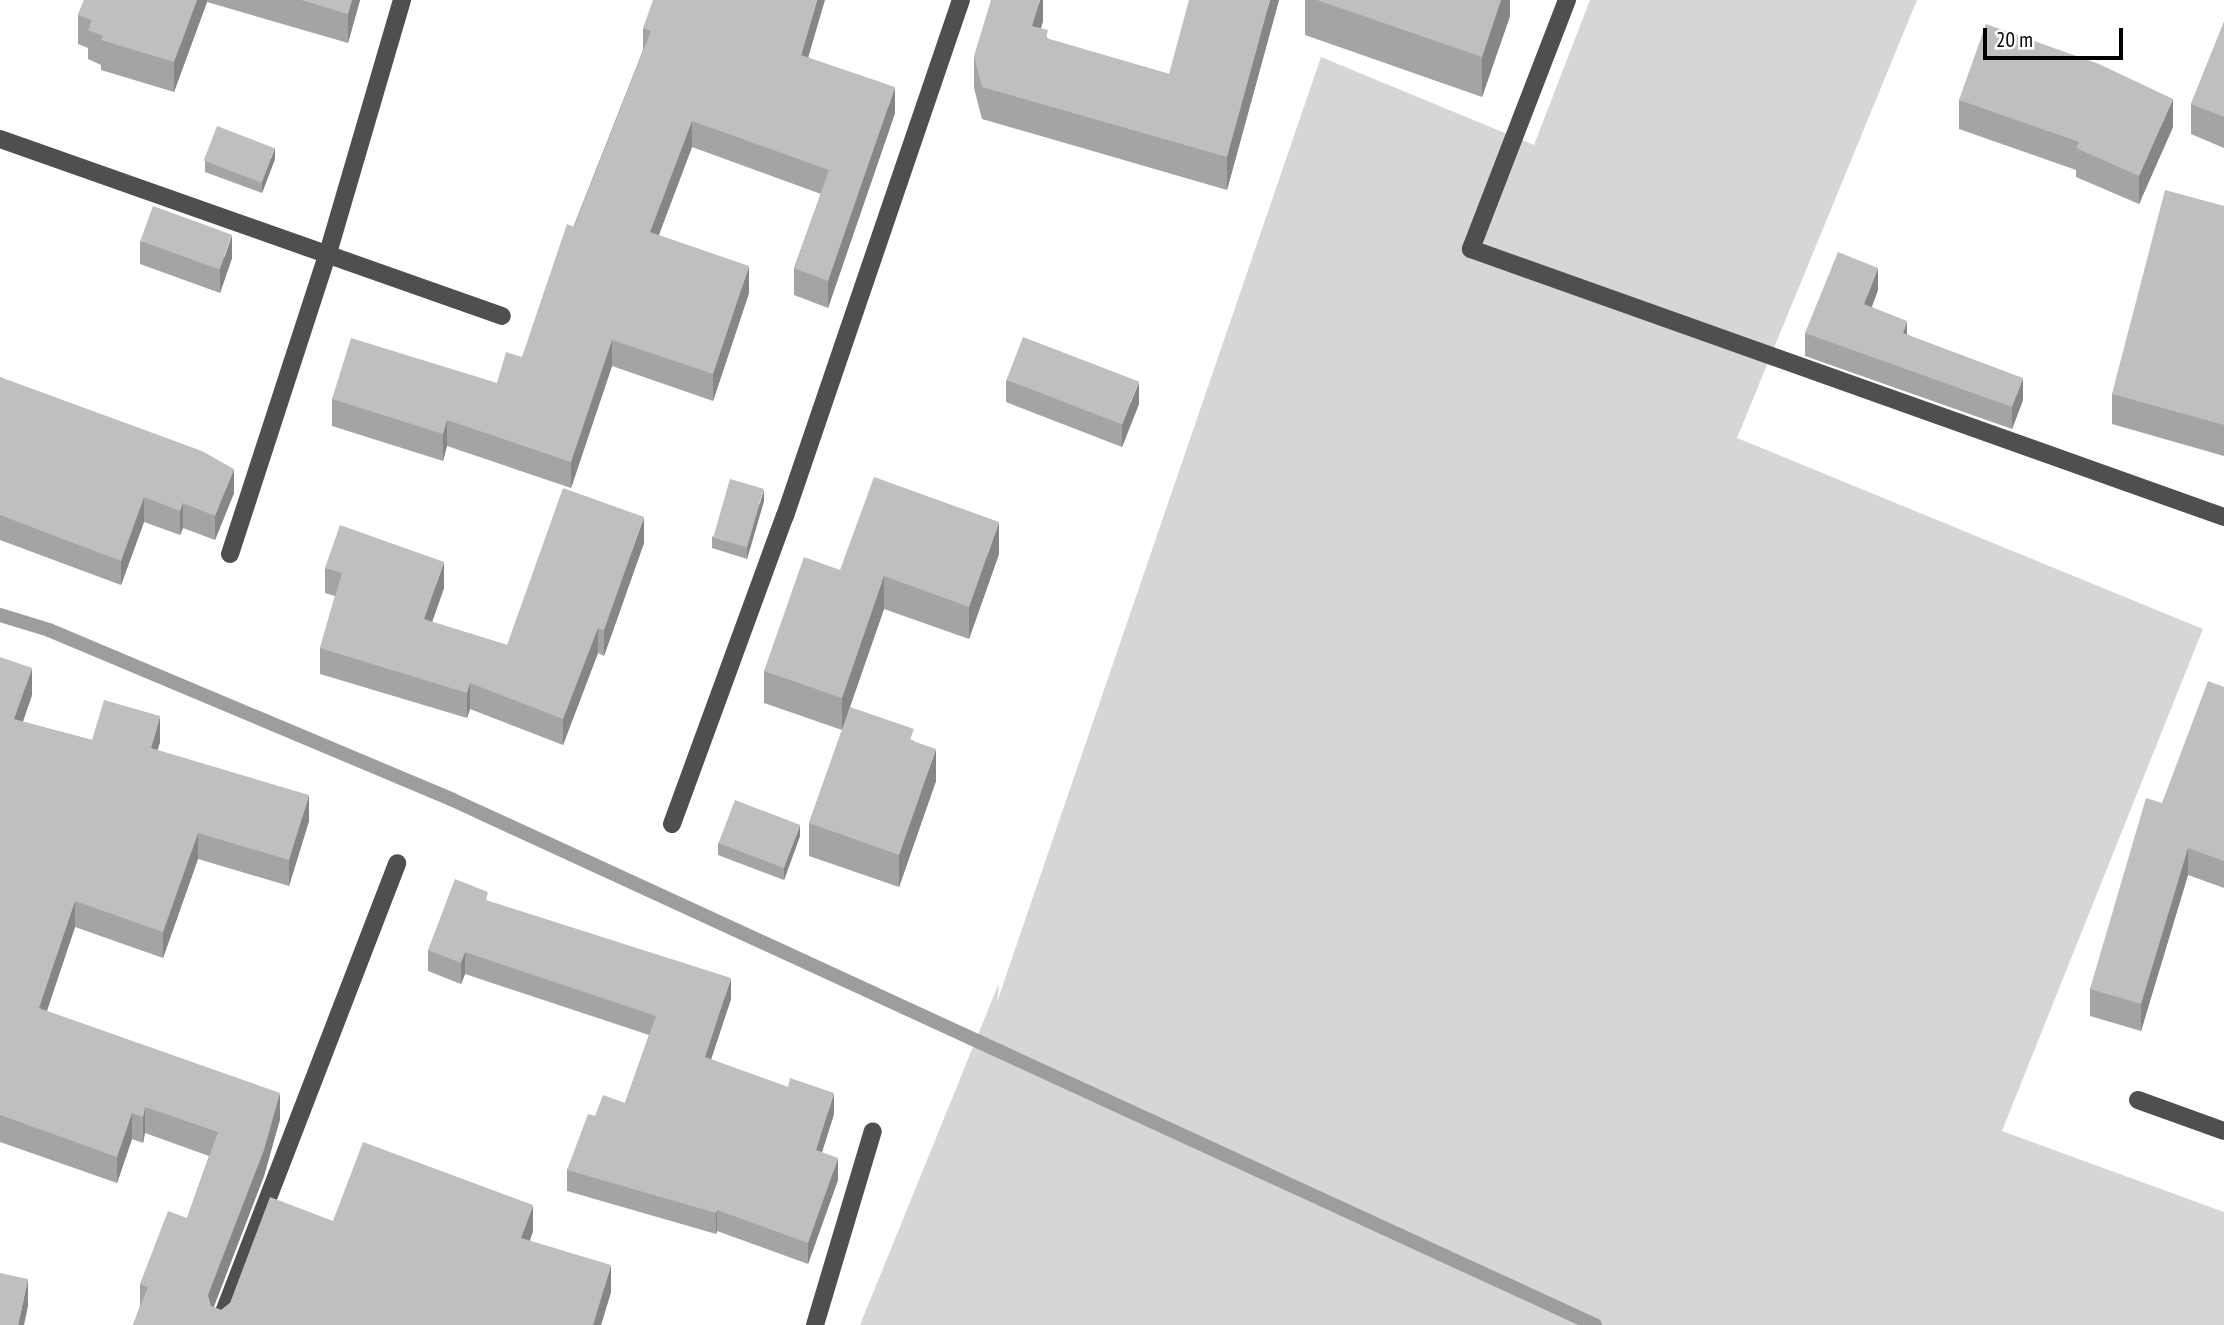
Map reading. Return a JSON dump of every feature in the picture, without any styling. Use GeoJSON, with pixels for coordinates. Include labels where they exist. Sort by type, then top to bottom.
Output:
{"type":"FeatureCollection","features":[{"type":"Feature","properties":{"kind":"street"},"geometry":{"type":"LineString","coordinates":[[230,554],[328,253],[402,0]]}},
{"type":"Feature","properties":{"kind":"street"},"geometry":{"type":"LineString","coordinates":[[672,824],[785,516],[961,0]]}},
{"type":"Feature","properties":{"kind":"street"},"geometry":{"type":"LineString","coordinates":[[1567,0],[1471,249],[2224,517]]}},
{"type":"Feature","properties":{"kind":"street"},"geometry":{"type":"LineString","coordinates":[[0,139],[502,316]]}},
{"type":"Feature","properties":{"kind":"street"},"geometry":{"type":"LineString","coordinates":[[219,1325],[397,863]]}},
{"type":"Feature","properties":{"kind":"street"},"geometry":{"type":"LineString","coordinates":[[2138,1100],[2224,1131]]}},
{"type":"Feature","properties":{"kind":"street"},"geometry":{"type":"LineString","coordinates":[[816,1325],[873,1130]]}},
{"type":"Feature","properties":{"kind":"shaded area"},"geometry":{"type":"Polygon","coordinates":[[[1590,0],[1917,0],[1737,438],[2203,629],[2002,1131],[2224,1212],[2224,1325],[860,1325],[999,983],[997,1002],[1321,57],[1534,145],[1590,0]]]}},
{"type":"Feature","properties":{"kind":"building"},"geometry":{"type":"Polygon","coordinates":[[[84,0],[197,0],[174,62],[101,40],[103,36],[88,30],[92,20],[78,15],[84,0]]]}},
{"type":"Feature","properties":{"kind":"building"},"geometry":{"type":"Polygon","coordinates":[[[301,0],[352,0],[348,14],[301,0]]]}},
{"type":"Feature","properties":{"kind":"building"},"geometry":{"type":"Polygon","coordinates":[[[653,0],[817,0],[801,55],[895,87],[828,281],[794,268],[829,170],[692,121],[650,232],[749,266],[713,374],[612,340],[571,462],[447,420],[443,434],[332,399],[351,338],[497,383],[506,352],[522,357],[567,224],[574,227],[651,31],[643,28],[653,0]]]}},
{"type":"Feature","properties":{"kind":"building"},"geometry":{"type":"Polygon","coordinates":[[[991,0],[1040,0],[1032,26],[1048,30],[1046,38],[1169,74],[1189,0],[1270,0],[1227,157],[982,87],[974,56],[991,0]]]}},
{"type":"Feature","properties":{"kind":"building"},"geometry":{"type":"Polygon","coordinates":[[[1317,0],[1501,0],[1482,57],[1317,0]]]}},
{"type":"Feature","properties":{"kind":"building"},"geometry":{"type":"Polygon","coordinates":[[[2224,22],[2224,117],[2191,104],[2224,22]]]}},
{"type":"Feature","properties":{"kind":"building"},"geometry":{"type":"Polygon","coordinates":[[[1986,24],[2099,64],[2173,99],[2139,176],[2076,148],[2079,142],[1959,100],[1986,24]]]}},
{"type":"Feature","properties":{"kind":"building"},"geometry":{"type":"Polygon","coordinates":[[[217,126],[275,148],[262,183],[204,161],[217,126]]]}},
{"type":"Feature","properties":{"kind":"building"},"geometry":{"type":"Polygon","coordinates":[[[2165,190],[2224,206],[2224,425],[2112,394],[2165,190]]]}},
{"type":"Feature","properties":{"kind":"building"},"geometry":{"type":"Polygon","coordinates":[[[153,206],[232,235],[219,269],[140,241],[153,206]]]}},
{"type":"Feature","properties":{"kind":"building"},"geometry":{"type":"Polygon","coordinates":[[[1838,252],[1878,268],[1864,304],[1907,321],[1903,333],[2023,378],[2012,407],[1805,333],[1838,252]]]}},
{"type":"Feature","properties":{"kind":"building"},"geometry":{"type":"Polygon","coordinates":[[[1023,337],[1139,381],[1122,424],[1007,380],[1023,337]]]}},
{"type":"Feature","properties":{"kind":"building"},"geometry":{"type":"Polygon","coordinates":[[[0,377],[202,451],[234,469],[215,516],[183,503],[180,511],[144,497],[121,561],[0,515],[0,377]]]}},
{"type":"Feature","properties":{"kind":"building"},"geometry":{"type":"Polygon","coordinates":[[[874,477],[999,522],[969,607],[884,576],[842,698],[764,671],[804,557],[840,570],[874,477]]]}},
{"type":"Feature","properties":{"kind":"building"},"geometry":{"type":"Polygon","coordinates":[[[730,479],[764,489],[747,547],[713,538],[730,479]]]}},
{"type":"Feature","properties":{"kind":"building"},"geometry":{"type":"Polygon","coordinates":[[[563,488],[644,517],[604,630],[598,628],[563,719],[470,683],[467,693],[320,648],[342,573],[325,568],[340,525],[444,562],[424,619],[507,645],[563,488]]]}},
{"type":"Feature","properties":{"kind":"building"},"geometry":{"type":"Polygon","coordinates":[[[0,657],[32,668],[14,719],[92,740],[104,700],[160,716],[151,748],[309,795],[289,860],[198,833],[163,932],[75,901],[39,1008],[280,1093],[264,1150],[208,1295],[211,1306],[221,1310],[230,1303],[270,1197],[333,1221],[363,1142],[533,1205],[521,1238],[611,1265],[593,1325],[133,1325],[148,1287],[140,1284],[168,1211],[187,1218],[218,1132],[145,1107],[143,1117],[132,1113],[117,1157],[0,1115],[0,657]]]}},
{"type":"Feature","properties":{"kind":"building"},"geometry":{"type":"Polygon","coordinates":[[[2208,681],[2224,687],[2224,861],[2188,848],[2141,1004],[2090,989],[2146,798],[2162,803],[2208,681]]]}},
{"type":"Feature","properties":{"kind":"building"},"geometry":{"type":"Polygon","coordinates":[[[850,707],[914,729],[910,740],[936,749],[899,855],[809,823],[850,707]]]}},
{"type":"Feature","properties":{"kind":"building"},"geometry":{"type":"Polygon","coordinates":[[[735,800],[800,825],[784,868],[719,843],[735,800]]]}},
{"type":"Feature","properties":{"kind":"building"},"geometry":{"type":"Polygon","coordinates":[[[455,879],[488,892],[486,900],[731,978],[705,1057],[788,1087],[790,1078],[834,1093],[816,1150],[838,1158],[808,1243],[717,1210],[716,1213],[567,1170],[588,1114],[595,1116],[603,1095],[625,1103],[656,1016],[465,952],[461,963],[428,950],[455,879]]]}},
{"type":"Feature","properties":{"kind":"building"},"geometry":{"type":"Polygon","coordinates":[[[0,1273],[28,1279],[18,1325],[0,1325],[0,1273]]]}},
{"type":"Feature","properties":{"kind":"waterway"},"geometry":{"type":"LineString","coordinates":[[0,615],[49,630],[453,800],[1595,1325]]}}]}
